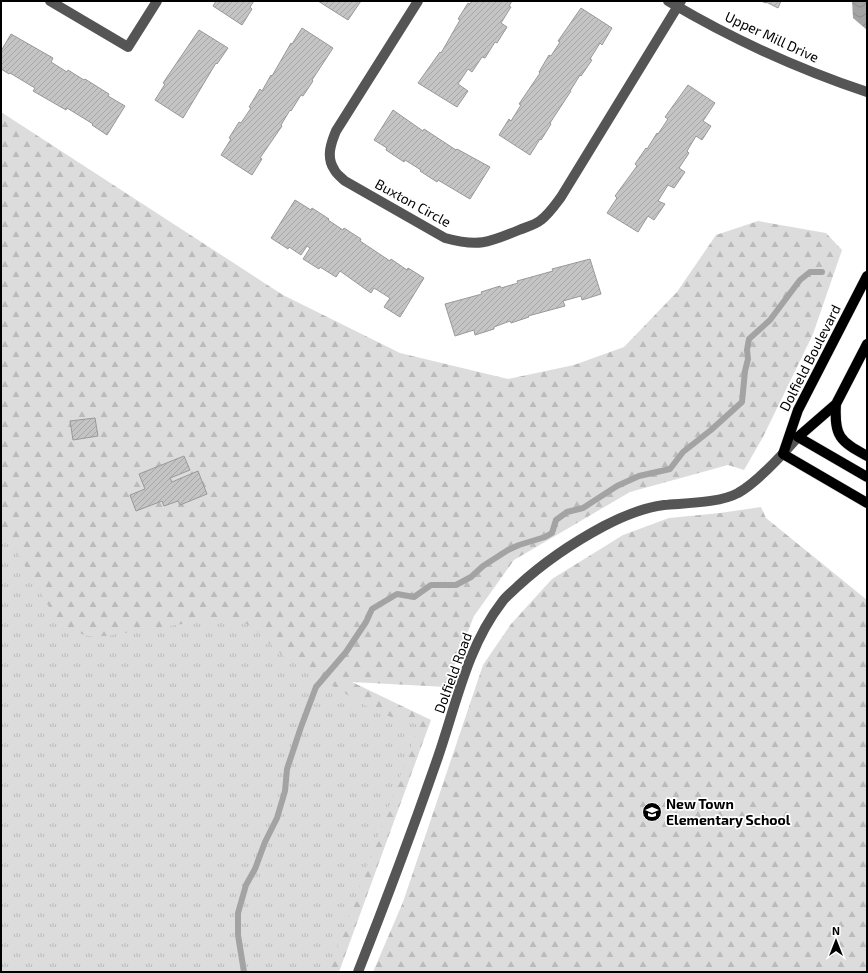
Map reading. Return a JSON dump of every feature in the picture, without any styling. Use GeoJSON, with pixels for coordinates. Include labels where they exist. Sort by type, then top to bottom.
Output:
{"type":"FeatureCollection","features":[{"type":"Feature","properties":{"kind":"main road","name":"Dolfield Boulevard"},"geometry":{"type":"LineString","coordinates":[[783,454],[798,410],[867,276]]}},
{"type":"Feature","properties":{"kind":"main road"},"geometry":{"type":"LineString","coordinates":[[867,344],[836,404],[798,437],[867,477]]}},
{"type":"Feature","properties":{"kind":"main road"},"geometry":{"type":"LineString","coordinates":[[836,404],[835,416],[838,432],[843,441],[867,456]]}},
{"type":"Feature","properties":{"kind":"main road"},"geometry":{"type":"LineString","coordinates":[[783,454],[867,503]]}},
{"type":"Feature","properties":{"kind":"street"},"geometry":{"type":"LineString","coordinates":[[50,1],[128,47],[157,1]]}},
{"type":"Feature","properties":{"kind":"street","name":"Buxton Circle"},"geometry":{"type":"LineString","coordinates":[[418,1],[336,131],[330,144],[330,158],[334,170],[345,181],[445,238],[463,243],[480,244],[497,239],[540,221],[552,210],[680,4]]}},
{"type":"Feature","properties":{"kind":"street","name":"Upper Mill Drive"},"geometry":{"type":"LineString","coordinates":[[668,1],[680,4],[749,44],[829,79],[867,92]]}},
{"type":"Feature","properties":{"kind":"street","name":"Dolfield Road"},"geometry":{"type":"LineString","coordinates":[[358,972],[438,757],[466,669],[476,643],[502,601],[526,578],[555,557],[603,527],[630,513],[661,506],[719,499],[737,494],[783,454],[798,437]]}},
{"type":"Feature","properties":{"kind":"green space"},"geometry":{"type":"Polygon","coordinates":[[[1,112],[283,295],[400,353],[508,379],[574,365],[624,347],[677,292],[716,235],[758,221],[826,233],[842,250],[813,334],[763,437],[744,470],[728,465],[630,492],[514,560],[474,616],[446,687],[352,682],[431,720],[339,972],[1,972],[1,112]]]}},
{"type":"Feature","properties":{"kind":"green space","name":"New Town Elementary School"},"geometry":{"type":"Polygon","coordinates":[[[761,507],[766,518],[867,600],[867,972],[373,972],[403,902],[483,665],[511,624],[552,579],[623,535],[669,518],[761,507]]]}},
{"type":"Feature","properties":{"kind":"green space"},"geometry":{"type":"Polygon","coordinates":[[[1,525],[47,604],[60,622],[73,631],[88,636],[106,636],[214,619],[228,618],[241,621],[254,628],[284,657],[378,713],[419,725],[328,972],[1,972],[1,525]]]}},
{"type":"Feature","properties":{"kind":"water"},"geometry":{"type":"Polygon","coordinates":[[[852,1],[867,1],[867,30],[853,18],[852,1]]]}},
{"type":"Feature","properties":{"kind":"building"},"geometry":{"type":"Polygon","coordinates":[[[216,1],[254,1],[250,7],[252,9],[242,25],[213,6],[216,1]]]}},
{"type":"Feature","properties":{"kind":"building"},"geometry":{"type":"Polygon","coordinates":[[[318,1],[361,1],[348,20],[318,1]]]}},
{"type":"Feature","properties":{"kind":"building"},"geometry":{"type":"Polygon","coordinates":[[[472,1],[512,1],[509,6],[511,7],[501,23],[507,27],[497,43],[495,42],[485,58],[482,57],[472,72],[468,69],[458,84],[468,91],[457,107],[418,83],[440,52],[441,53],[460,20],[458,19],[468,3],[470,4],[472,1]]]}},
{"type":"Feature","properties":{"kind":"building"},"geometry":{"type":"Polygon","coordinates":[[[761,1],[781,1],[778,8],[761,1]]]}},
{"type":"Feature","properties":{"kind":"building"},"geometry":{"type":"Polygon","coordinates":[[[581,8],[612,28],[602,45],[600,43],[590,59],[592,60],[581,76],[580,75],[541,140],[540,139],[530,155],[499,135],[509,119],[511,121],[521,105],[519,104],[540,73],[539,72],[549,55],[551,56],[560,42],[558,41],[581,8]]]}},
{"type":"Feature","properties":{"kind":"building"},"geometry":{"type":"Polygon","coordinates":[[[302,28],[333,48],[303,96],[301,95],[291,111],[290,110],[281,125],[282,126],[260,158],[262,159],[252,175],[221,155],[239,122],[241,123],[251,108],[249,107],[260,89],[262,91],[291,43],[292,44],[302,28]]]}},
{"type":"Feature","properties":{"kind":"building"},"geometry":{"type":"Polygon","coordinates":[[[199,30],[228,48],[217,64],[216,63],[183,118],[155,100],[165,84],[163,83],[199,30]]]}},
{"type":"Feature","properties":{"kind":"building"},"geometry":{"type":"Polygon","coordinates":[[[11,34],[53,58],[51,62],[67,72],[68,70],[84,80],[85,79],[109,94],[108,96],[125,106],[107,135],[92,125],[93,124],[67,108],[66,110],[33,91],[35,88],[1,69],[1,51],[11,34]]]}},
{"type":"Feature","properties":{"kind":"building"},"geometry":{"type":"Polygon","coordinates":[[[688,85],[715,103],[703,121],[711,126],[702,140],[696,136],[687,151],[689,153],[679,168],[685,172],[674,188],[668,185],[658,201],[665,204],[654,220],[648,216],[638,232],[607,213],[617,198],[615,196],[637,166],[635,164],[657,133],[658,134],[668,119],[665,117],[688,85]]]}},
{"type":"Feature","properties":{"kind":"building"},"geometry":{"type":"Polygon","coordinates":[[[393,110],[423,131],[424,129],[456,150],[457,149],[490,167],[470,199],[438,180],[437,182],[405,160],[404,162],[386,150],[387,148],[374,140],[393,110]]]}},
{"type":"Feature","properties":{"kind":"building"},"geometry":{"type":"Polygon","coordinates":[[[295,200],[311,210],[312,208],[343,230],[344,228],[361,239],[360,241],[390,261],[391,259],[407,270],[408,268],[424,278],[400,317],[384,307],[390,298],[374,288],[371,293],[340,271],[336,277],[303,259],[310,248],[307,246],[301,255],[271,238],[295,200]]]}},
{"type":"Feature","properties":{"kind":"building"},"geometry":{"type":"Polygon","coordinates":[[[590,259],[601,294],[582,300],[581,296],[563,301],[565,306],[528,316],[529,317],[511,323],[510,321],[494,327],[494,329],[475,335],[474,330],[455,336],[445,304],[482,294],[481,292],[500,286],[501,288],[518,283],[517,281],[553,271],[552,269],[590,259]]]}},
{"type":"Feature","properties":{"kind":"building"},"geometry":{"type":"Polygon","coordinates":[[[95,418],[98,436],[73,440],[70,421],[95,418]]]}},
{"type":"Feature","properties":{"kind":"building"},"geometry":{"type":"Polygon","coordinates":[[[184,456],[190,470],[170,478],[172,482],[198,471],[207,494],[180,505],[178,501],[164,506],[162,501],[136,511],[130,495],[145,489],[139,474],[184,456]]]}},
{"type":"Feature","properties":{"kind":"waterway"},"geometry":{"type":"LineString","coordinates":[[244,972],[238,935],[238,913],[246,885],[255,869],[265,842],[277,818],[285,791],[287,769],[301,727],[316,687],[346,652],[366,622],[372,609],[397,594],[414,597],[431,585],[456,585],[471,577],[483,566],[508,550],[545,537],[552,533],[556,520],[567,512],[583,508],[617,486],[639,476],[670,469],[683,452],[711,430],[742,402],[745,371],[748,359],[747,350],[749,339],[770,320],[800,280],[810,272],[822,272]]}},
{"type":"Feature","properties":{"kind":"place","name":"New Town Elementary School"},"geometry":{"type":"Point","coordinates":[652,812]}}]}
